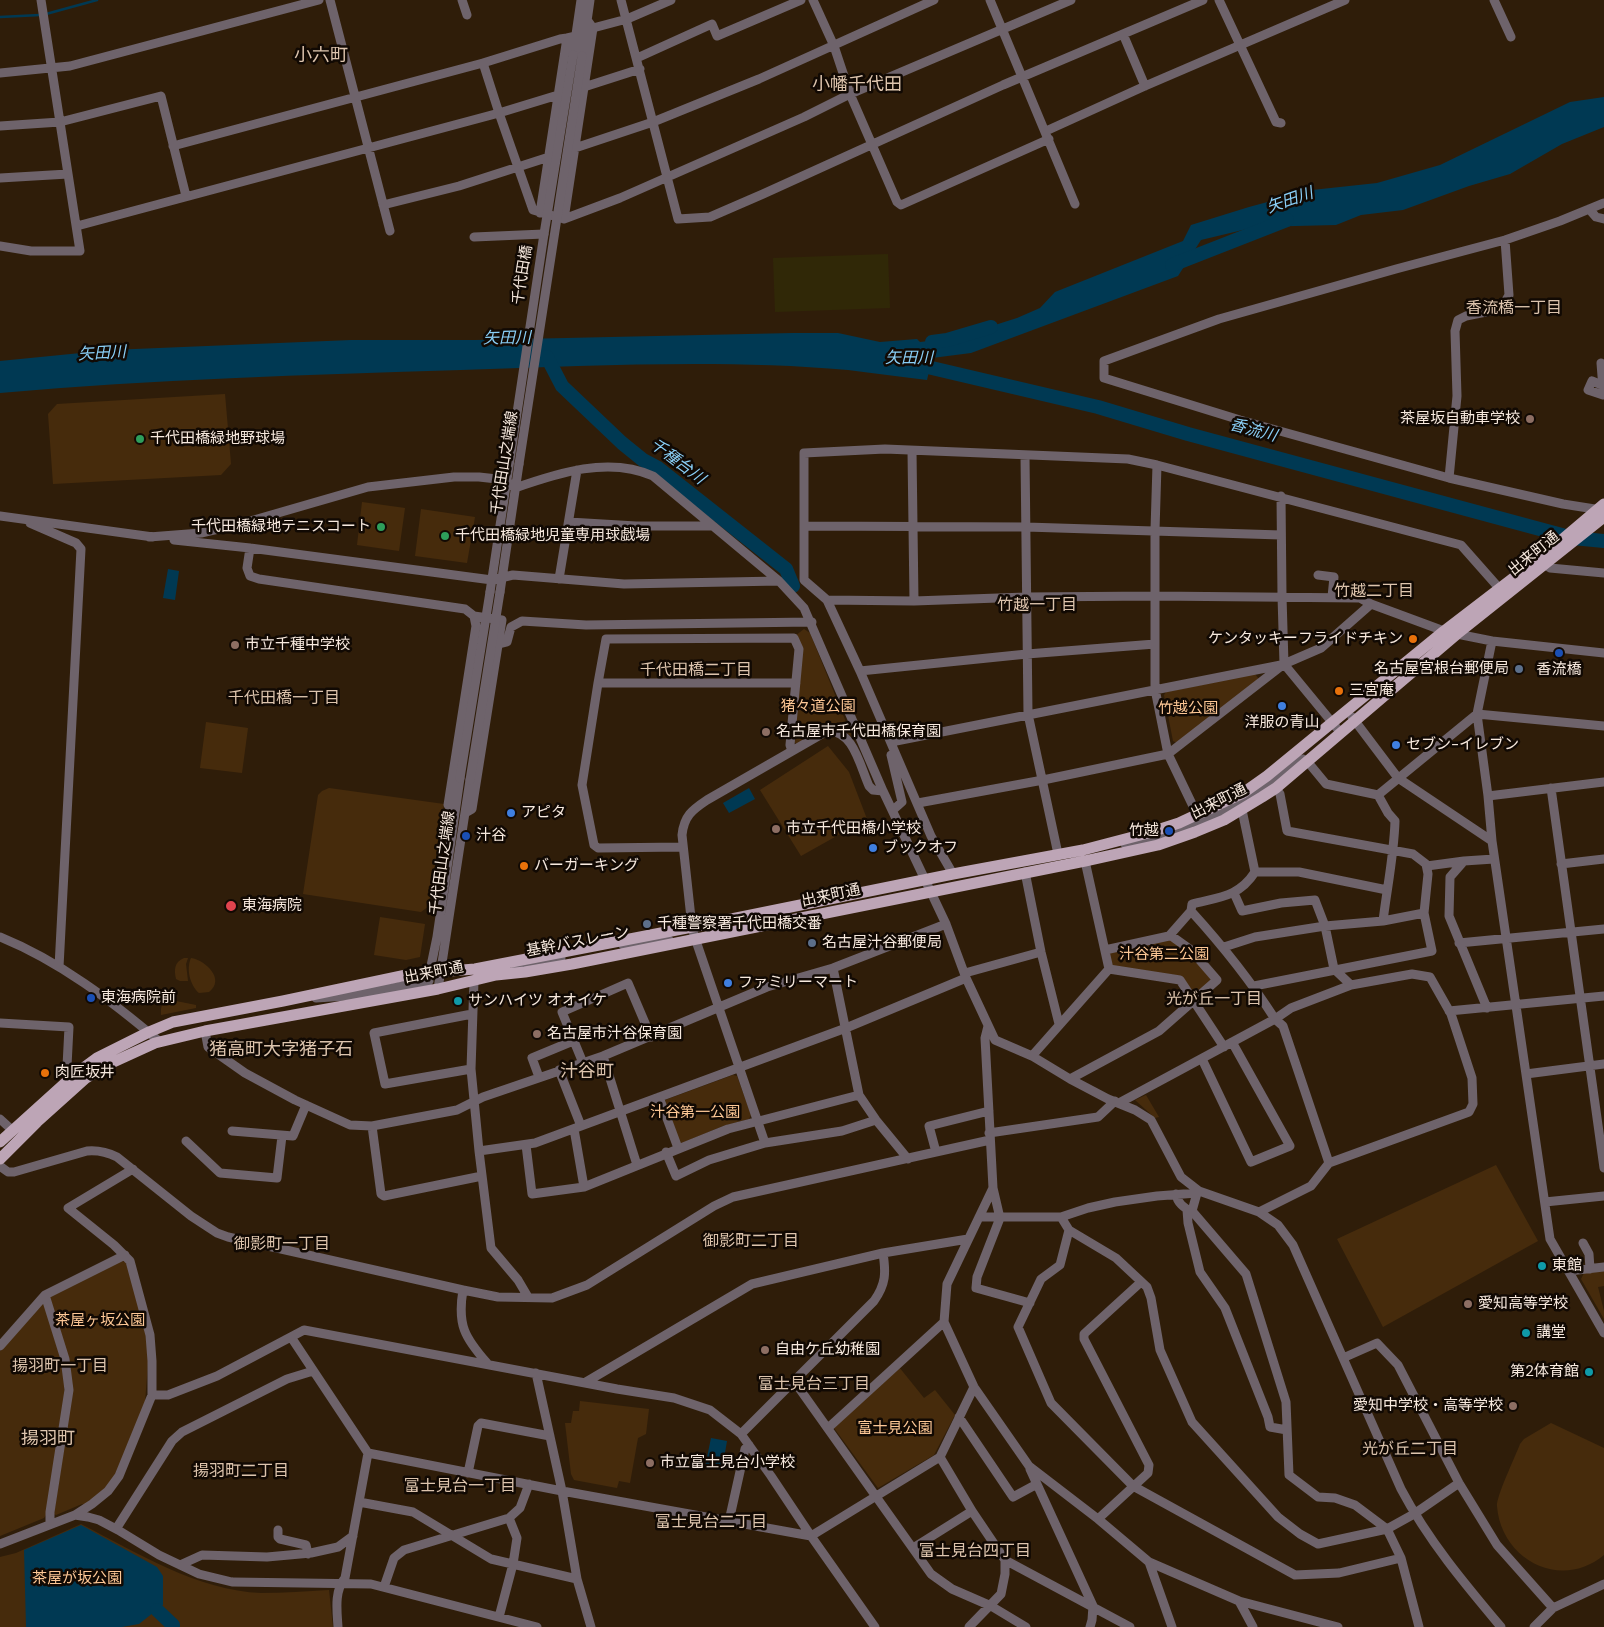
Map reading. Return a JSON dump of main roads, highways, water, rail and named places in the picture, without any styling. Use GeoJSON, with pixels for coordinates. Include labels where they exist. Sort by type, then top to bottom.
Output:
{"type":"FeatureCollection","features":[{"type":"Feature","properties":{"kind":"main road","name":"出来町通"},"geometry":{"type":"LineString","coordinates":[[1350,716],[1444,631],[1498,588],[1600,513]]}},
{"type":"Feature","properties":{"kind":"main road","name":"出来町通"},"geometry":{"type":"LineString","coordinates":[[1239,800],[1545,565],[1565,549],[1600,513]]}},
{"type":"Feature","properties":{"kind":"main road","name":"出来町通"},"geometry":{"type":"LineString","coordinates":[[1239,800],[1276,788],[1328,742],[1336,727]]}},
{"type":"Feature","properties":{"kind":"main road"},"geometry":{"type":"LineString","coordinates":[[1084,855],[1148,833],[1201,822],[1239,800]]}},
{"type":"Feature","properties":{"kind":"main road","name":"出来町通"},"geometry":{"type":"LineString","coordinates":[[0,1142],[74,1074],[97,1058],[173,1022],[283,1002],[411,974],[434,980],[474,981],[496,975],[572,964],[694,934],[928,885],[1025,872],[1084,855],[1158,845],[1175,839],[1201,822]]}},
{"type":"Feature","properties":{"kind":"main road","name":"出来町通"},"geometry":{"type":"LineString","coordinates":[[0,1159],[36,1122],[86,1078],[133,1053],[160,1042],[475,969],[694,934],[726,932],[928,885],[953,874],[1058,854],[1084,855]]}},
{"type":"Feature","properties":{"kind":"water","name":"矢田川"},"geometry":{"type":"Polygon","coordinates":[[[1604,97],[1604,127],[1562,144],[1510,174],[1469,186],[1403,210],[1361,215],[1336,225],[1255,227],[1201,240],[1178,276],[971,353],[932,358],[927,380],[848,370],[800,367],[655,364],[230,378],[0,393],[0,361],[111,350],[351,340],[475,340],[793,333],[838,333],[880,342],[917,339],[920,342],[954,338],[1017,318],[1040,308],[1055,292],[1183,241],[1191,225],[1312,190],[1377,183],[1440,165],[1570,102],[1604,97]]]}},
{"type":"Feature","properties":{"kind":"water"},"geometry":{"type":"Polygon","coordinates":[[[168,569],[179,571],[175,600],[163,598],[168,569]]]}},
{"type":"Feature","properties":{"kind":"water"},"geometry":{"type":"Polygon","coordinates":[[[749,788],[755,799],[729,813],[723,803],[749,788]]]}},
{"type":"Feature","properties":{"kind":"water"},"geometry":{"type":"Polygon","coordinates":[[[711,1438],[727,1441],[722,1470],[705,1467],[711,1438]]]}},
{"type":"Feature","properties":{"kind":"water"},"geometry":{"type":"Polygon","coordinates":[[[81,1525],[157,1567],[163,1576],[163,1605],[139,1624],[122,1627],[26,1627],[24,1550],[81,1525]]]}},
{"type":"Feature","properties":{"kind":"waterway"},"geometry":{"type":"LineString","coordinates":[[46,14],[97,0]]}},
{"type":"Feature","properties":{"kind":"waterway"},"geometry":{"type":"LineString","coordinates":[[0,17],[40,15]]}},
{"type":"Feature","properties":{"kind":"waterway","name":"矢田川"},"geometry":{"type":"LineString","coordinates":[[1172,265],[1287,220]]}},
{"type":"Feature","properties":{"kind":"waterway","name":"矢田川"},"geometry":{"type":"LineString","coordinates":[[932,342],[947,340],[991,327]]}},
{"type":"Feature","properties":{"kind":"waterway","name":"千種台川"},"geometry":{"type":"LineString","coordinates":[[547,357],[562,386],[622,443],[643,460],[658,468],[786,569],[793,586]]}},
{"type":"Feature","properties":{"kind":"waterway","name":"香流川"},"geometry":{"type":"LineString","coordinates":[[914,361],[919,365],[1098,407],[1188,434],[1573,538],[1604,541]]}},
{"type":"Feature","properties":{"kind":"waterway"},"geometry":{"type":"LineString","coordinates":[[157,1610],[173,1625]]}},
{"type":"Feature","properties":{"kind":"place","name":"茶屋坂自動車学校"},"geometry":{"type":"Point","coordinates":[1530,419]}},
{"type":"Feature","properties":{"kind":"place","name":"千代田橋緑地野球場"},"geometry":{"type":"Point","coordinates":[140,439]}},
{"type":"Feature","properties":{"kind":"place","name":"千代田橋緑地テニスコート"},"geometry":{"type":"Point","coordinates":[381,527]}},
{"type":"Feature","properties":{"kind":"place","name":"千代田橋緑地児童専用球戯場"},"geometry":{"type":"Point","coordinates":[445,536]}},
{"type":"Feature","properties":{"kind":"place","name":"ケンタッキーフライドチキン"},"geometry":{"type":"Point","coordinates":[1413,639]}},
{"type":"Feature","properties":{"kind":"place","name":"市立千種中学校"},"geometry":{"type":"Point","coordinates":[235,645]}},
{"type":"Feature","properties":{"kind":"place","name":"香流橋"},"geometry":{"type":"Point","coordinates":[1559,653]}},
{"type":"Feature","properties":{"kind":"place","name":"名古屋宮根台郵便局"},"geometry":{"type":"Point","coordinates":[1519,669]}},
{"type":"Feature","properties":{"kind":"place","name":"三宮庵"},"geometry":{"type":"Point","coordinates":[1339,691]}},
{"type":"Feature","properties":{"kind":"place","name":"洋服の青山"},"geometry":{"type":"Point","coordinates":[1282,706]}},
{"type":"Feature","properties":{"kind":"place","name":"名古屋市千代田橋保育園"},"geometry":{"type":"Point","coordinates":[766,732]}},
{"type":"Feature","properties":{"kind":"place","name":"セブン-イレブン"},"geometry":{"type":"Point","coordinates":[1396,745]}},
{"type":"Feature","properties":{"kind":"place","name":"アピタ"},"geometry":{"type":"Point","coordinates":[511,813]}},
{"type":"Feature","properties":{"kind":"place","name":"市立千代田橋小学校"},"geometry":{"type":"Point","coordinates":[776,829]}},
{"type":"Feature","properties":{"kind":"place","name":"竹越"},"geometry":{"type":"Point","coordinates":[1169,831]}},
{"type":"Feature","properties":{"kind":"place","name":"汁谷"},"geometry":{"type":"Point","coordinates":[466,836]}},
{"type":"Feature","properties":{"kind":"place","name":"ブックオフ"},"geometry":{"type":"Point","coordinates":[873,848]}},
{"type":"Feature","properties":{"kind":"place","name":"バーガーキング"},"geometry":{"type":"Point","coordinates":[524,866]}},
{"type":"Feature","properties":{"kind":"place","name":"東海病院"},"geometry":{"type":"Point","coordinates":[231,906]}},
{"type":"Feature","properties":{"kind":"place","name":"千種警察署千代田橋交番"},"geometry":{"type":"Point","coordinates":[647,924]}},
{"type":"Feature","properties":{"kind":"place","name":"名古屋汁谷郵便局"},"geometry":{"type":"Point","coordinates":[812,943]}},
{"type":"Feature","properties":{"kind":"place","name":"ファミリーマート"},"geometry":{"type":"Point","coordinates":[728,983]}},
{"type":"Feature","properties":{"kind":"place","name":"東海病院前"},"geometry":{"type":"Point","coordinates":[91,998]}},
{"type":"Feature","properties":{"kind":"place","name":"サンハイツ オオイケ"},"geometry":{"type":"Point","coordinates":[458,1001]}},
{"type":"Feature","properties":{"kind":"place","name":"名古屋市汁谷保育園"},"geometry":{"type":"Point","coordinates":[537,1034]}},
{"type":"Feature","properties":{"kind":"place","name":"肉匠坂井"},"geometry":{"type":"Point","coordinates":[45,1073]}},
{"type":"Feature","properties":{"kind":"place","name":"東館"},"geometry":{"type":"Point","coordinates":[1542,1266]}},
{"type":"Feature","properties":{"kind":"place","name":"愛知高等学校"},"geometry":{"type":"Point","coordinates":[1468,1304]}},
{"type":"Feature","properties":{"kind":"place","name":"講堂"},"geometry":{"type":"Point","coordinates":[1526,1333]}},
{"type":"Feature","properties":{"kind":"place","name":"自由ケ丘幼稚園"},"geometry":{"type":"Point","coordinates":[765,1350]}},
{"type":"Feature","properties":{"kind":"place","name":"第2体育館"},"geometry":{"type":"Point","coordinates":[1589,1372]}},
{"type":"Feature","properties":{"kind":"place","name":"愛知中学校・高等学校"},"geometry":{"type":"Point","coordinates":[1513,1406]}},
{"type":"Feature","properties":{"kind":"place","name":"市立富士見台小学校"},"geometry":{"type":"Point","coordinates":[650,1463]}},
{"type":"Feature","properties":{"kind":"district","name":"小六町"},"geometry":{"type":"Point","coordinates":[321,56]}},
{"type":"Feature","properties":{"kind":"district","name":"小幡千代田"},"geometry":{"type":"Point","coordinates":[857,85]}},
{"type":"Feature","properties":{"kind":"district","name":"香流橋一丁目"},"geometry":{"type":"Point","coordinates":[1514,309]}},
{"type":"Feature","properties":{"kind":"district","name":"竹越二丁目"},"geometry":{"type":"Point","coordinates":[1374,592]}},
{"type":"Feature","properties":{"kind":"district","name":"竹越一丁目"},"geometry":{"type":"Point","coordinates":[1037,606]}},
{"type":"Feature","properties":{"kind":"district","name":"千代田橋二丁目"},"geometry":{"type":"Point","coordinates":[696,671]}},
{"type":"Feature","properties":{"kind":"district","name":"千代田橋一丁目"},"geometry":{"type":"Point","coordinates":[284,699]}},
{"type":"Feature","properties":{"kind":"district","name":"光が丘一丁目"},"geometry":{"type":"Point","coordinates":[1214,1000]}},
{"type":"Feature","properties":{"kind":"district","name":"猪高町大字猪子石"},"geometry":{"type":"Point","coordinates":[281,1050]}},
{"type":"Feature","properties":{"kind":"district","name":"汁谷町"},"geometry":{"type":"Point","coordinates":[587,1072]}},
{"type":"Feature","properties":{"kind":"district","name":"御影町二丁目"},"geometry":{"type":"Point","coordinates":[751,1242]}},
{"type":"Feature","properties":{"kind":"district","name":"御影町一丁目"},"geometry":{"type":"Point","coordinates":[282,1245]}},
{"type":"Feature","properties":{"kind":"district","name":"揚羽町一丁目"},"geometry":{"type":"Point","coordinates":[60,1367]}},
{"type":"Feature","properties":{"kind":"district","name":"富士見台三丁目"},"geometry":{"type":"Point","coordinates":[814,1385]}},
{"type":"Feature","properties":{"kind":"district","name":"揚羽町"},"geometry":{"type":"Point","coordinates":[48,1439]}},
{"type":"Feature","properties":{"kind":"district","name":"光が丘二丁目"},"geometry":{"type":"Point","coordinates":[1410,1450]}},
{"type":"Feature","properties":{"kind":"district","name":"揚羽町二丁目"},"geometry":{"type":"Point","coordinates":[241,1472]}},
{"type":"Feature","properties":{"kind":"district","name":"富士見台一丁目"},"geometry":{"type":"Point","coordinates":[460,1487]}},
{"type":"Feature","properties":{"kind":"district","name":"富士見台二丁目"},"geometry":{"type":"Point","coordinates":[711,1523]}},
{"type":"Feature","properties":{"kind":"district","name":"富士見台四丁目"},"geometry":{"type":"Point","coordinates":[975,1552]}},
{"type":"Feature","properties":{"kind":"park label","name":"猪々道公園"},"geometry":{"type":"Point","coordinates":[818,707]}},
{"type":"Feature","properties":{"kind":"park label","name":"竹越公園"},"geometry":{"type":"Point","coordinates":[1188,709]}},
{"type":"Feature","properties":{"kind":"park label","name":"汁谷第二公園"},"geometry":{"type":"Point","coordinates":[1164,955]}},
{"type":"Feature","properties":{"kind":"park label","name":"汁谷第一公園"},"geometry":{"type":"Point","coordinates":[695,1113]}},
{"type":"Feature","properties":{"kind":"park label","name":"茶屋ヶ坂公園"},"geometry":{"type":"Point","coordinates":[100,1321]}},
{"type":"Feature","properties":{"kind":"park label","name":"富士見公園"},"geometry":{"type":"Point","coordinates":[895,1429]}},
{"type":"Feature","properties":{"kind":"park label","name":"茶屋が坂公園"},"geometry":{"type":"Point","coordinates":[77,1579]}}]}
